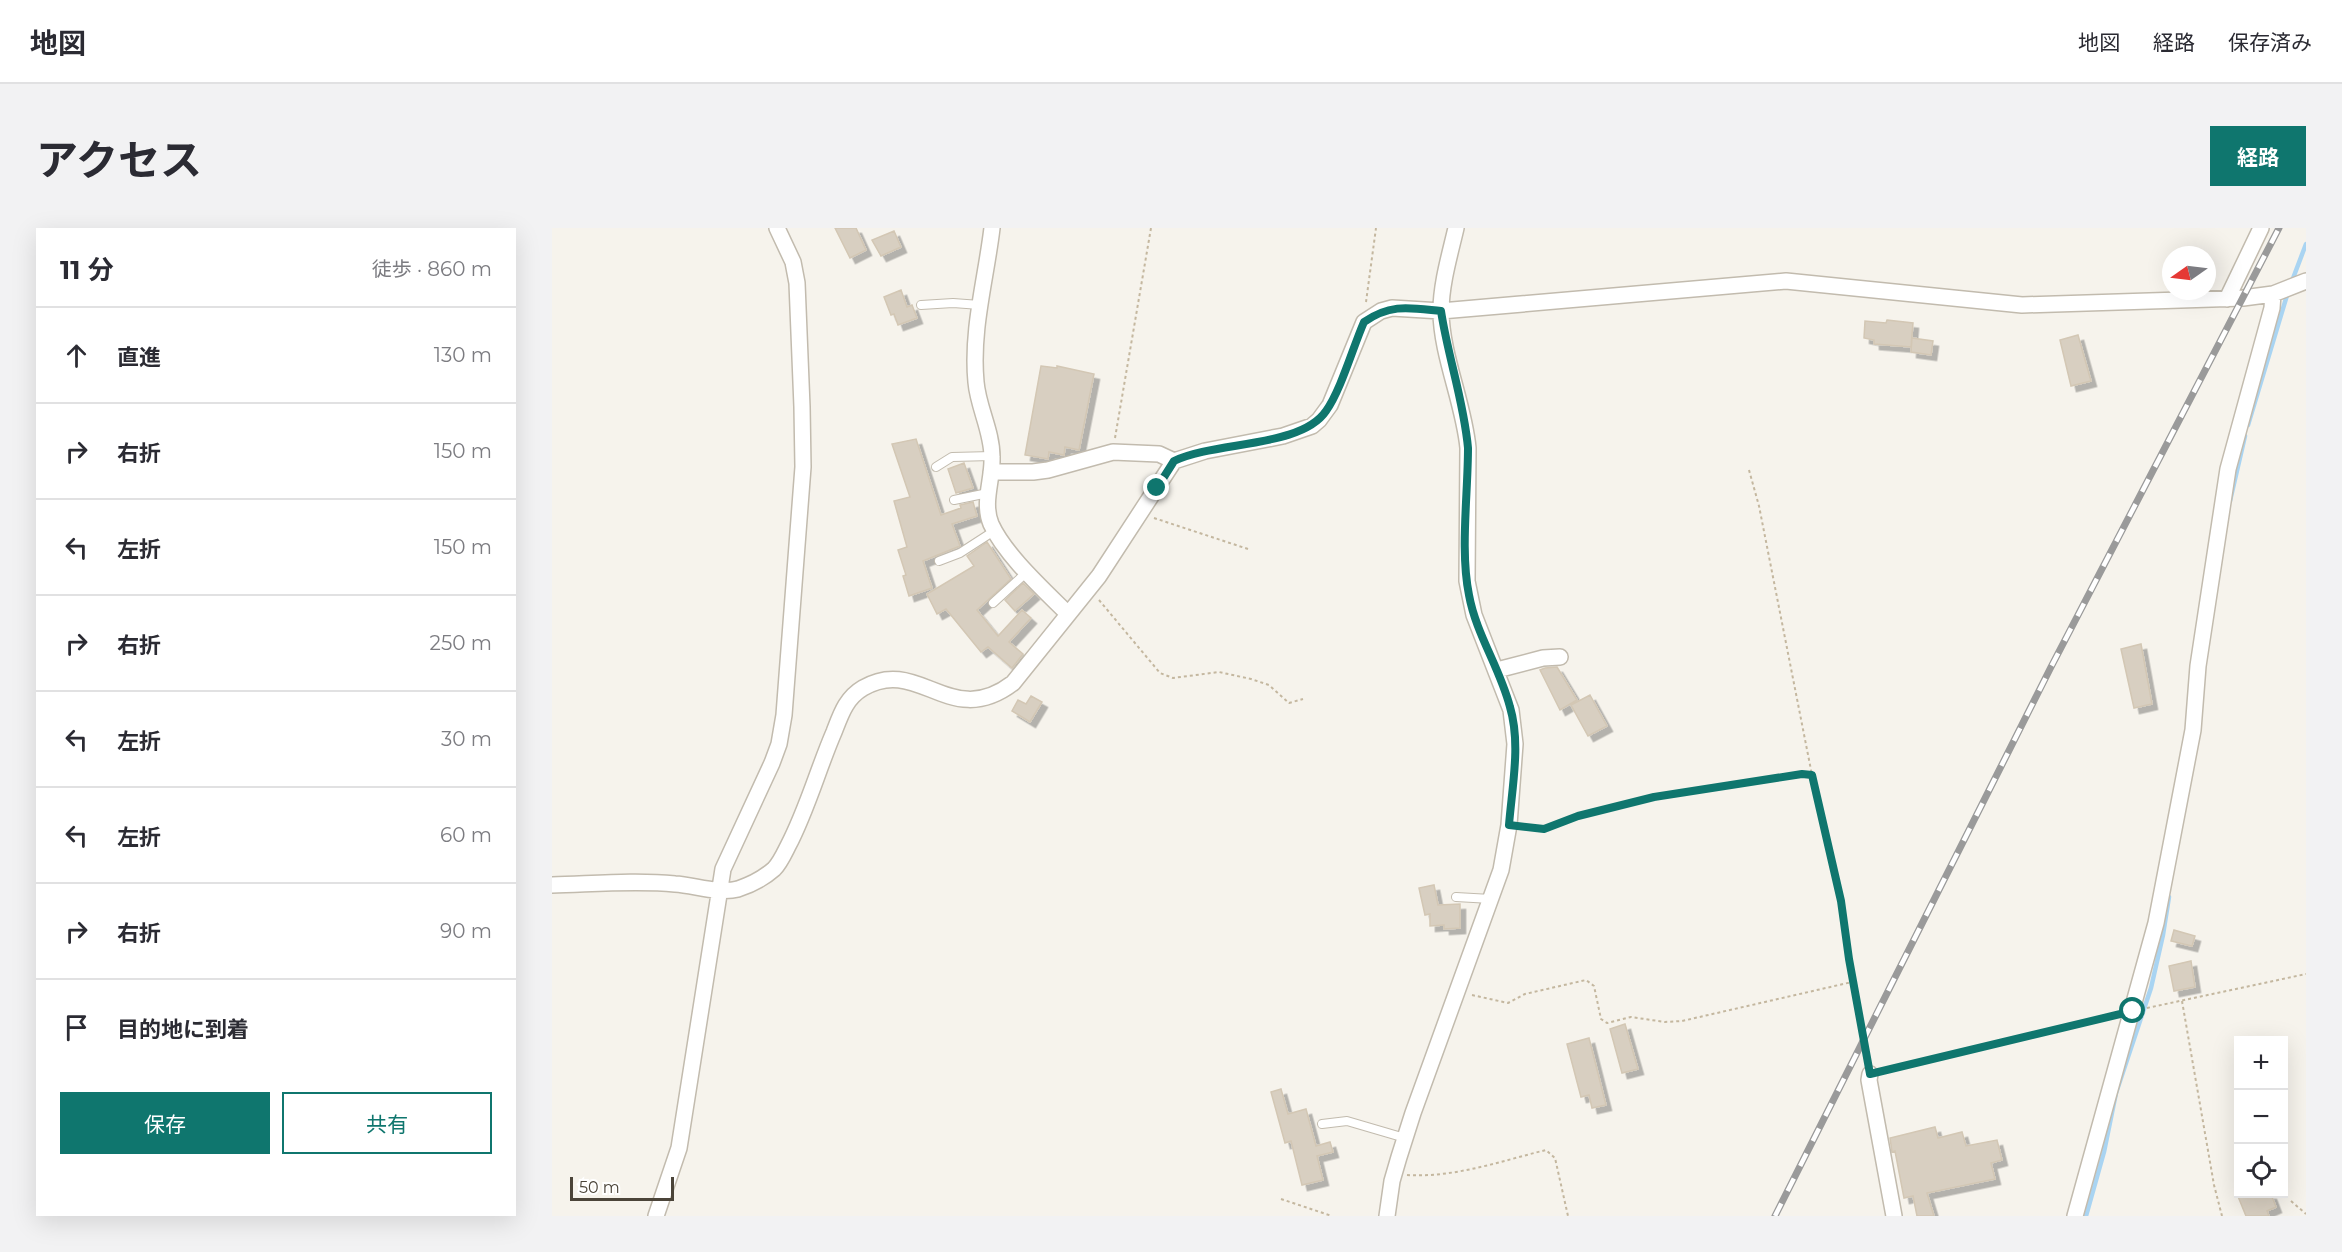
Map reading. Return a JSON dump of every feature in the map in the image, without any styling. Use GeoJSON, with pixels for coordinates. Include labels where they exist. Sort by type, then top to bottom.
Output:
{"type":"FeatureCollection","features":[{"type":"Feature","properties":{"kind":"street"},"geometry":{"type":"LineString","coordinates":[[656,1216],[680,1148],[696,1052],[718,889],[727,857],[772,764],[779,744],[784,715],[802,467],[802,407],[797,283],[793,262],[777,228]]}},
{"type":"Feature","properties":{"kind":"street"},"geometry":{"type":"LineString","coordinates":[[992,228],[974,352],[976,383],[992,456],[988,493],[989,517],[994,531],[1027,572],[1068,614]]}},
{"type":"Feature","properties":{"kind":"street"},"geometry":{"type":"LineString","coordinates":[[1387,1216],[1394,1174],[1405,1138],[1501,870],[1509,825],[1515,744],[1509,702],[1474,615],[1469,596],[1466,561],[1467,430],[1441,311],[1456,228]]}},
{"type":"Feature","properties":{"kind":"street"},"geometry":{"type":"LineString","coordinates":[[2228,299],[2261,228]]}},
{"type":"Feature","properties":{"kind":"street"},"geometry":{"type":"LineString","coordinates":[[552,885],[673,884],[738,889],[765,875],[778,864],[794,833],[845,706],[854,694],[869,684],[893,679],[916,683],[952,699],[975,700],[991,696],[1013,683],[1089,588],[1142,514],[1174,461],[1205,451],[1283,436],[1312,426],[1330,405],[1364,322],[1381,311],[1392,308],[1441,311],[1786,281],[2022,305],[2228,299],[2273,294],[2306,281]]}},
{"type":"Feature","properties":{"kind":"street"},"geometry":{"type":"LineString","coordinates":[[2075,1216],[2156,923],[2193,730],[2198,666],[2229,470],[2272,308],[2273,294]]}},
{"type":"Feature","properties":{"kind":"street"},"geometry":{"type":"LineString","coordinates":[[991,472],[1041,471],[1113,452],[1159,454],[1174,461]]}},
{"type":"Feature","properties":{"kind":"street"},"geometry":{"type":"LineString","coordinates":[[1497,670],[1543,658],[1560,657]]}},
{"type":"Feature","properties":{"kind":"street"},"geometry":{"type":"LineString","coordinates":[[1870,1074],[1869,1080],[1894,1216]]}},
{"type":"Feature","properties":{"kind":"lane"},"geometry":{"type":"LineString","coordinates":[[921,305],[953,303],[980,305]]}},
{"type":"Feature","properties":{"kind":"lane"},"geometry":{"type":"LineString","coordinates":[[936,467],[952,457],[992,456]]}},
{"type":"Feature","properties":{"kind":"lane"},"geometry":{"type":"LineString","coordinates":[[954,500],[988,493]]}},
{"type":"Feature","properties":{"kind":"lane"},"geometry":{"type":"LineString","coordinates":[[939,561],[960,553],[994,531]]}},
{"type":"Feature","properties":{"kind":"lane"},"geometry":{"type":"LineString","coordinates":[[993,603],[1027,572]]}},
{"type":"Feature","properties":{"kind":"lane"},"geometry":{"type":"LineString","coordinates":[[1456,897],[1491,899]]}},
{"type":"Feature","properties":{"kind":"lane"},"geometry":{"type":"LineString","coordinates":[[1322,1124],[1347,1121],[1405,1138]]}},
{"type":"Feature","properties":{"kind":"path"},"geometry":{"type":"LineString","coordinates":[[1113,452],[1151,228]]}},
{"type":"Feature","properties":{"kind":"path"},"geometry":{"type":"LineString","coordinates":[[1364,322],[1376,228]]}},
{"type":"Feature","properties":{"kind":"path"},"geometry":{"type":"LineString","coordinates":[[1749,470],[1759,506],[1812,775],[1841,901],[1870,1074],[2133,1011],[2306,974]]}},
{"type":"Feature","properties":{"kind":"path"},"geometry":{"type":"LineString","coordinates":[[1142,514],[1248,549]]}},
{"type":"Feature","properties":{"kind":"path"},"geometry":{"type":"LineString","coordinates":[[1089,588],[1160,673],[1173,678],[1219,672],[1269,685],[1289,703],[1303,699]]}},
{"type":"Feature","properties":{"kind":"path"},"geometry":{"type":"LineString","coordinates":[[1509,825],[1544,829],[1578,816],[1654,797],[1802,774],[1812,775]]}},
{"type":"Feature","properties":{"kind":"path"},"geometry":{"type":"LineString","coordinates":[[1457,991],[1508,1003],[1525,994],[1586,980],[1594,986],[1601,1019],[1607,1023],[1631,1017],[1665,1022],[1682,1021],[1853,981]]}},
{"type":"Feature","properties":{"kind":"path"},"geometry":{"type":"LineString","coordinates":[[2182,1001],[2222,1216]]}},
{"type":"Feature","properties":{"kind":"path"},"geometry":{"type":"LineString","coordinates":[[1394,1174],[1432,1176],[1546,1150],[1555,1158],[1568,1216]]}},
{"type":"Feature","properties":{"kind":"path"},"geometry":{"type":"LineString","coordinates":[[1281,1199],[1332,1216]]}},
{"type":"Feature","properties":{"kind":"path"},"geometry":{"type":"LineString","coordinates":[[2291,1201],[2306,1214]]}},
{"type":"Feature","properties":{"kind":"building"},"geometry":{"type":"Polygon","coordinates":[[[835,228],[856,228],[866,250],[850,258],[835,228]]]}},
{"type":"Feature","properties":{"kind":"building"},"geometry":{"type":"Polygon","coordinates":[[[894,231],[901,247],[881,256],[872,240],[894,231]]]}},
{"type":"Feature","properties":{"kind":"building"},"geometry":{"type":"Polygon","coordinates":[[[901,290],[907,307],[912,305],[917,318],[898,325],[884,297],[901,290]]]}},
{"type":"Feature","properties":{"kind":"building"},"geometry":{"type":"Polygon","coordinates":[[[1887,320],[1913,323],[1911,347],[1874,344],[1874,340],[1864,338],[1865,321],[1886,323],[1887,320]]]}},
{"type":"Feature","properties":{"kind":"building"},"geometry":{"type":"Polygon","coordinates":[[[2078,335],[2091,381],[2071,386],[2060,340],[2078,335]]]}},
{"type":"Feature","properties":{"kind":"building"},"geometry":{"type":"Polygon","coordinates":[[[1912,338],[1933,341],[1931,355],[1911,352],[1912,338]]]}},
{"type":"Feature","properties":{"kind":"building"},"geometry":{"type":"Polygon","coordinates":[[[1041,366],[1057,368],[1057,366],[1094,374],[1079,450],[1065,447],[1064,455],[1049,452],[1048,459],[1025,455],[1041,366]]]}},
{"type":"Feature","properties":{"kind":"building"},"geometry":{"type":"Polygon","coordinates":[[[916,439],[941,515],[961,508],[960,505],[973,502],[977,516],[952,524],[960,546],[923,561],[932,588],[909,596],[903,576],[906,575],[898,550],[907,547],[894,501],[910,497],[892,444],[916,439]]]}},
{"type":"Feature","properties":{"kind":"building"},"geometry":{"type":"Polygon","coordinates":[[[964,463],[973,488],[956,493],[948,469],[964,463]]]}},
{"type":"Feature","properties":{"kind":"building"},"geometry":{"type":"Polygon","coordinates":[[[987,542],[1011,579],[977,610],[998,636],[1022,610],[1031,618],[1009,642],[1023,654],[1012,668],[988,647],[981,652],[946,609],[937,614],[927,594],[974,566],[967,556],[987,542]]]}},
{"type":"Feature","properties":{"kind":"building"},"geometry":{"type":"Polygon","coordinates":[[[1023,583],[1034,594],[1015,611],[1005,600],[1023,583]]]}},
{"type":"Feature","properties":{"kind":"building"},"geometry":{"type":"Polygon","coordinates":[[[2141,644],[2152,704],[2134,708],[2121,649],[2141,644]]]}},
{"type":"Feature","properties":{"kind":"building"},"geometry":{"type":"Polygon","coordinates":[[[1557,667],[1577,700],[1560,710],[1540,670],[1557,667]]]}},
{"type":"Feature","properties":{"kind":"building"},"geometry":{"type":"Polygon","coordinates":[[[1590,695],[1607,726],[1588,736],[1571,705],[1590,695]]]}},
{"type":"Feature","properties":{"kind":"building"},"geometry":{"type":"Polygon","coordinates":[[[1031,696],[1042,702],[1030,722],[1012,711],[1018,700],[1026,704],[1031,696]]]}},
{"type":"Feature","properties":{"kind":"building"},"geometry":{"type":"Polygon","coordinates":[[[1434,885],[1438,905],[1460,904],[1460,928],[1444,929],[1444,925],[1430,926],[1430,914],[1425,915],[1419,888],[1434,885]]]}},
{"type":"Feature","properties":{"kind":"building"},"geometry":{"type":"Polygon","coordinates":[[[2174,930],[2195,936],[2192,946],[2171,941],[2174,930]]]}},
{"type":"Feature","properties":{"kind":"building"},"geometry":{"type":"Polygon","coordinates":[[[2191,961],[2195,987],[2174,991],[2169,966],[2191,961]]]}},
{"type":"Feature","properties":{"kind":"building"},"geometry":{"type":"Polygon","coordinates":[[[1625,1024],[1638,1069],[1622,1073],[1610,1029],[1625,1024]]]}},
{"type":"Feature","properties":{"kind":"building"},"geometry":{"type":"Polygon","coordinates":[[[1589,1038],[1606,1105],[1592,1108],[1589,1095],[1581,1097],[1567,1044],[1589,1038]]]}},
{"type":"Feature","properties":{"kind":"building"},"geometry":{"type":"Polygon","coordinates":[[[1281,1089],[1288,1114],[1306,1109],[1316,1146],[1330,1142],[1333,1152],[1317,1156],[1323,1180],[1302,1185],[1291,1141],[1285,1143],[1271,1092],[1281,1089]]]}},
{"type":"Feature","properties":{"kind":"building"},"geometry":{"type":"Polygon","coordinates":[[[1935,1127],[1938,1138],[1962,1132],[1966,1146],[1997,1140],[2002,1160],[1991,1163],[1995,1179],[1927,1193],[1934,1216],[1917,1216],[1913,1196],[1904,1198],[1895,1151],[1892,1152],[1890,1138],[1935,1127]]]}},
{"type":"Feature","properties":{"kind":"building"},"geometry":{"type":"Polygon","coordinates":[[[2239,1198],[2273,1198],[2276,1207],[2267,1211],[2269,1216],[2246,1216],[2239,1198]]]}},
{"type":"Feature","properties":{"kind":"waterway"},"geometry":{"type":"LineString","coordinates":[[2292,281],[2306,244]]}},
{"type":"Feature","properties":{"kind":"waterway"},"geometry":{"type":"LineString","coordinates":[[2248,425],[2288,292]]}},
{"type":"Feature","properties":{"kind":"waterway"},"geometry":{"type":"LineString","coordinates":[[2230,501],[2245,436]]}},
{"type":"Feature","properties":{"kind":"waterway"},"geometry":{"type":"LineString","coordinates":[[2086,1216],[2104,1152],[2116,1093],[2151,988],[2169,897]]}},
{"type":"Feature","properties":{"kind":"railway"},"geometry":{"type":"LineString","coordinates":[[1775,1216],[2051,667],[2279,228]]}},
{"type":"Feature","properties":{"kind":"route"},"geometry":{"type":"LineString","coordinates":[[1157,488],[1174,461],[1179,459],[1205,451],[1283,436],[1312,426],[1330,405],[1364,322],[1374,315],[1392,308],[1441,311],[1467,430],[1466,561],[1469,596],[1474,615],[1509,702],[1513,721],[1515,744],[1509,825],[1544,829],[1578,816],[1654,797],[1802,774],[1812,775],[1841,901],[1870,1074],[2133,1011]]}}]}
